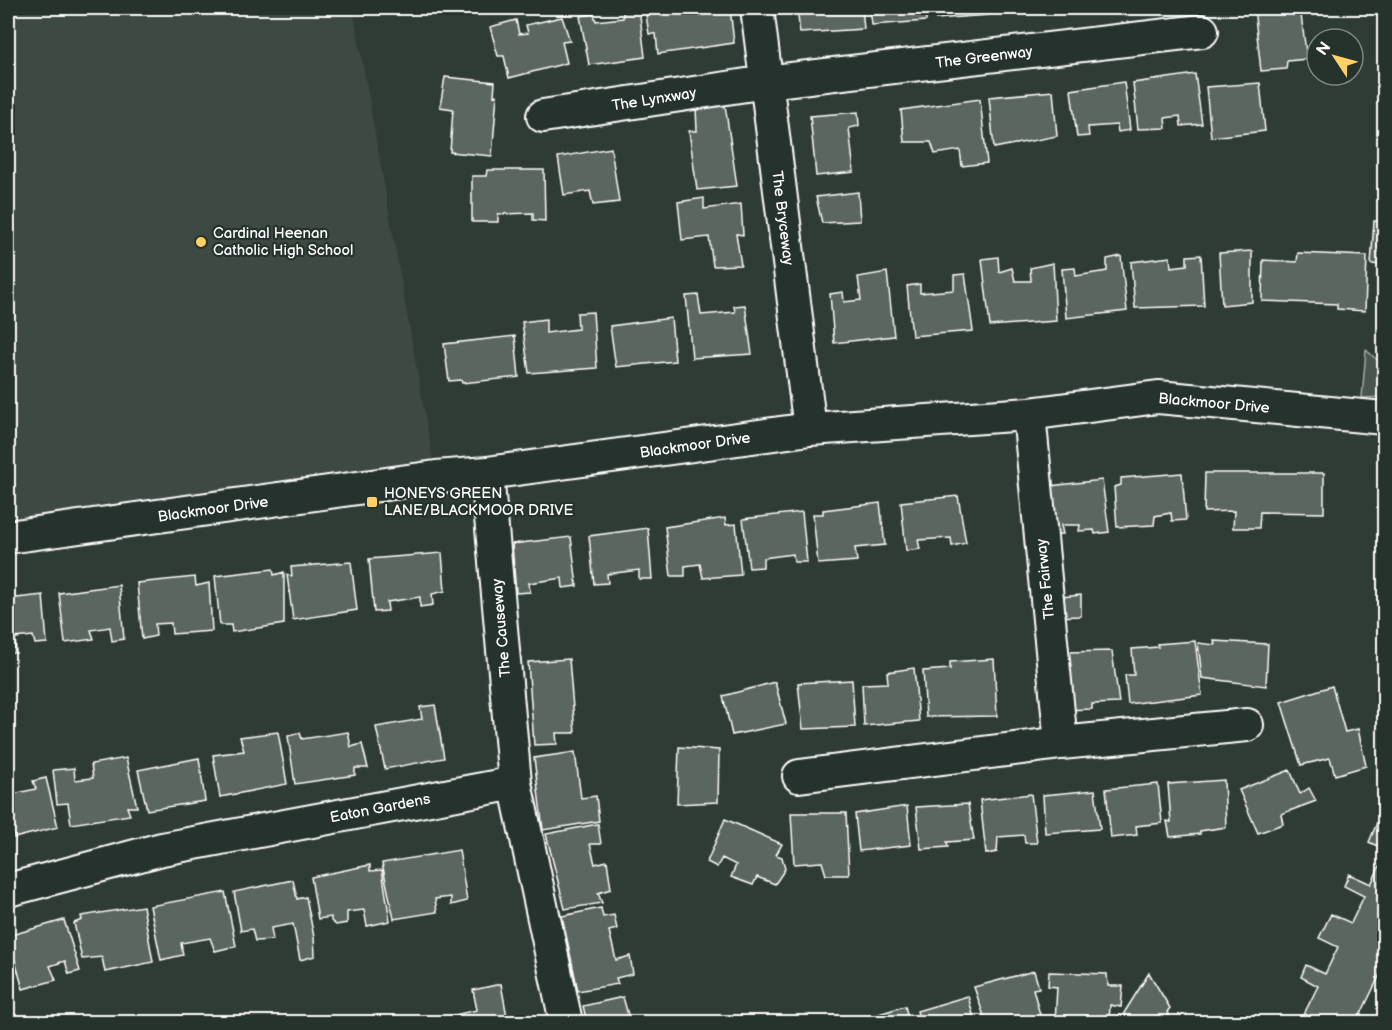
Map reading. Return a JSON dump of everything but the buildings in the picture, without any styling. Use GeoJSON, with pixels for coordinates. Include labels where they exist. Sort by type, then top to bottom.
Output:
{"type":"FeatureCollection","features":[{"type":"Feature","properties":{"kind":"street","name":"The Bryceway"},"geometry":{"type":"LineString","coordinates":[[756,8],[810,429]]}},
{"type":"Feature","properties":{"kind":"street","name":"The Greenway"},"geometry":{"type":"LineString","coordinates":[[766,82],[1202,31]]}},
{"type":"Feature","properties":{"kind":"street","name":"The Lynxway"},"geometry":{"type":"LineString","coordinates":[[543,117],[766,82]]}},
{"type":"Feature","properties":{"kind":"street","name":"Blackmoor Drive"},"geometry":{"type":"LineString","coordinates":[[8,537],[436,477],[487,473],[810,429],[1029,414],[1158,397],[1384,418]]}},
{"type":"Feature","properties":{"kind":"street","name":"The Fairway"},"geometry":{"type":"LineString","coordinates":[[1029,414],[1061,743]]}},
{"type":"Feature","properties":{"kind":"street","name":"The Causeway"},"geometry":{"type":"LineString","coordinates":[[487,473],[515,783]]}},
{"type":"Feature","properties":{"kind":"street"},"geometry":{"type":"LineString","coordinates":[[799,776],[1061,743],[1247,725]]}},
{"type":"Feature","properties":{"kind":"street"},"geometry":{"type":"LineString","coordinates":[[515,783],[566,1023]]}},
{"type":"Feature","properties":{"kind":"street","name":"Eaton Gardens"},"geometry":{"type":"LineString","coordinates":[[8,890],[162,849],[515,783]]}},
{"type":"Feature","properties":{"kind":"shaded area","name":"Cardinal Heenan Catholic High School"},"geometry":{"type":"Polygon","coordinates":[[[8,8],[353,8],[436,477],[8,537],[8,8]]]}},
{"type":"Feature","properties":{"kind":"shaded area"},"geometry":{"type":"Polygon","coordinates":[[[1366,350],[1384,366],[1384,397],[1362,398],[1366,350]]]}},
{"type":"Feature","properties":{"kind":"place","name":"Cardinal Heenan Catholic High School"},"geometry":{"type":"Point","coordinates":[201,242]}},
{"type":"Feature","properties":{"kind":"place","name":"HONEYS GREEN LANE/BLACKMOOR DRIVE"},"geometry":{"type":"Point","coordinates":[372,502]}}]}
